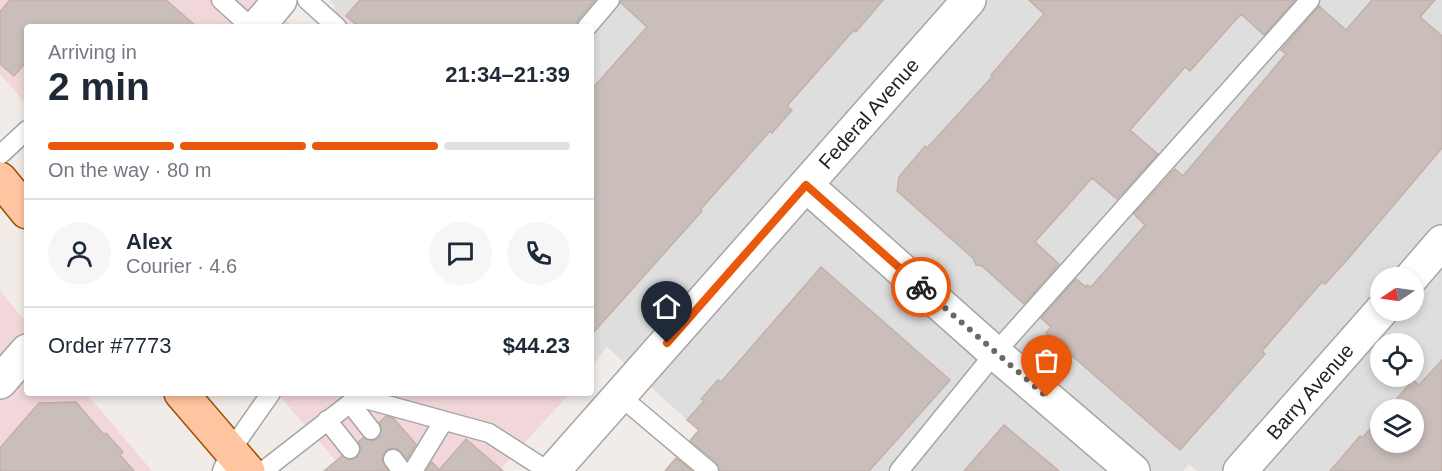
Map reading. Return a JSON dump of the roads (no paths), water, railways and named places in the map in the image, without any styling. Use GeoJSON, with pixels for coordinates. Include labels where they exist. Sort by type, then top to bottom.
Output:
{"type":"FeatureCollection","features":[{"type":"Feature","properties":{"kind":"main road"},"geometry":{"type":"LineString","coordinates":[[0,179],[24,208]]}},
{"type":"Feature","properties":{"kind":"main road"},"geometry":{"type":"LineString","coordinates":[[183,396],[234,464]]}},
{"type":"Feature","properties":{"kind":"street"},"geometry":{"type":"LineString","coordinates":[[260,24],[280,0]]}},
{"type":"Feature","properties":{"kind":"street","name":"Federal Avenue"},"geometry":{"type":"LineString","coordinates":[[554,471],[969,0]]}},
{"type":"Feature","properties":{"kind":"street"},"geometry":{"type":"LineString","coordinates":[[806,185],[1133,471]]}},
{"type":"Feature","properties":{"kind":"street"},"geometry":{"type":"LineString","coordinates":[[1420,267],[1442,242]]}},
{"type":"Feature","properties":{"kind":"street","name":"Barry Avenue"},"geometry":{"type":"LineString","coordinates":[[1240,471],[1372,321]]}},
{"type":"Feature","properties":{"kind":"street"},"geometry":{"type":"LineString","coordinates":[[0,382],[24,354]]}},
{"type":"Feature","properties":{"kind":"lane"},"geometry":{"type":"LineString","coordinates":[[220,0],[248,24]]}},
{"type":"Feature","properties":{"kind":"lane"},"geometry":{"type":"LineString","coordinates":[[308,0],[334,24]]}},
{"type":"Feature","properties":{"kind":"lane"},"geometry":{"type":"LineString","coordinates":[[590,24],[610,0]]}},
{"type":"Feature","properties":{"kind":"lane"},"geometry":{"type":"LineString","coordinates":[[899,471],[995,352],[1310,0]]}},
{"type":"Feature","properties":{"kind":"lane"},"geometry":{"type":"LineString","coordinates":[[0,155],[24,133]]}},
{"type":"Feature","properties":{"kind":"lane"},"geometry":{"type":"LineString","coordinates":[[234,464],[269,396]]}},
{"type":"Feature","properties":{"kind":"lane"},"geometry":{"type":"LineString","coordinates":[[620,396],[709,471]]}},
{"type":"Feature","properties":{"kind":"lane"},"geometry":{"type":"LineString","coordinates":[[263,471],[358,397],[489,433],[548,471]]}},
{"type":"Feature","properties":{"kind":"lane"},"geometry":{"type":"LineString","coordinates":[[350,403],[371,430]]}},
{"type":"Feature","properties":{"kind":"lane"},"geometry":{"type":"LineString","coordinates":[[327,420],[350,449]]}},
{"type":"Feature","properties":{"kind":"lane"},"geometry":{"type":"LineString","coordinates":[[413,471],[443,422]]}}]}
